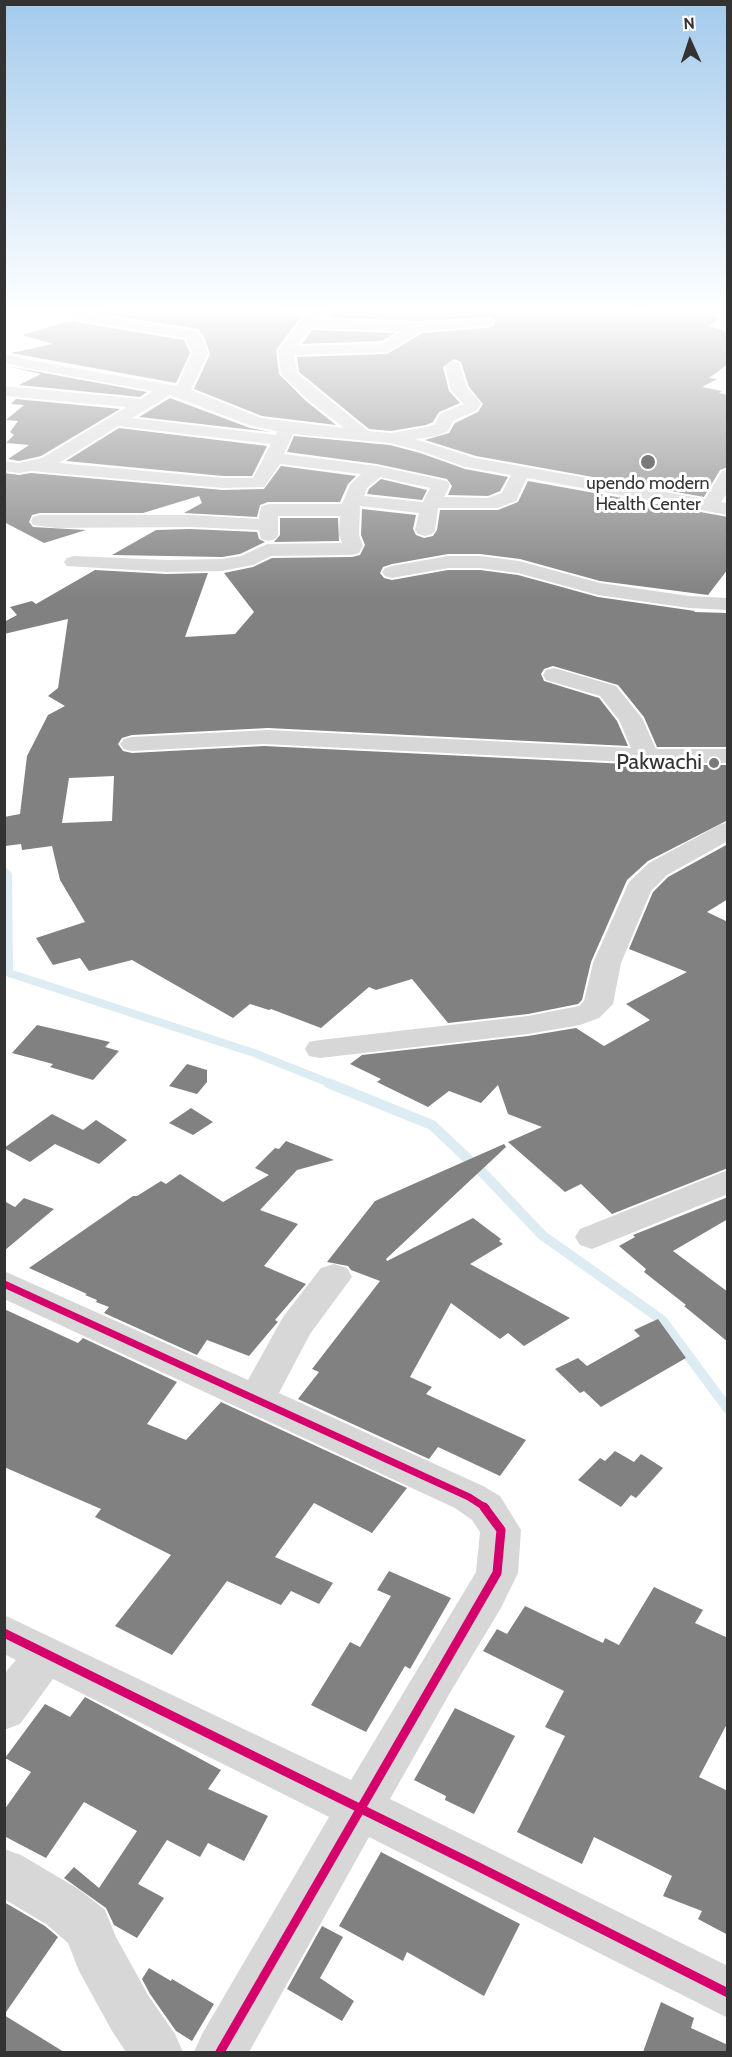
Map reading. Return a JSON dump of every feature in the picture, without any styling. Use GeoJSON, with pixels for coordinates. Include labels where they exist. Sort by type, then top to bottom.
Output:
{"type":"FeatureCollection","features":[{"type":"Feature","properties":{"kind":"street"},"geometry":{"type":"LineString","coordinates":[[4,466],[19,468],[48,462],[139,405]]}},
{"type":"Feature","properties":{"kind":"street"},"geometry":{"type":"LineString","coordinates":[[213,405],[284,434]]}},
{"type":"Feature","properties":{"kind":"street"},"geometry":{"type":"LineString","coordinates":[[325,405],[362,434]]}},
{"type":"Feature","properties":{"kind":"street"},"geometry":{"type":"LineString","coordinates":[[390,438],[431,432],[442,427],[446,418],[472,405]]}},
{"type":"Feature","properties":{"kind":"street"},"geometry":{"type":"LineString","coordinates":[[115,421],[284,434],[362,434],[390,438],[427,447],[471,463],[719,508],[728,475]]}},
{"type":"Feature","properties":{"kind":"street"},"geometry":{"type":"LineString","coordinates":[[33,466],[202,482],[258,483],[274,458],[284,434]]}},
{"type":"Feature","properties":{"kind":"street"},"geometry":{"type":"LineString","coordinates":[[274,458],[377,471],[441,485]]}},
{"type":"Feature","properties":{"kind":"street"},"geometry":{"type":"LineString","coordinates":[[425,530],[430,505],[441,485],[471,463]]}},
{"type":"Feature","properties":{"kind":"street"},"geometry":{"type":"LineString","coordinates":[[74,562],[166,566],[222,565],[246,561],[267,550],[352,549],[349,535],[351,505],[359,485],[377,471]]}},
{"type":"Feature","properties":{"kind":"street"},"geometry":{"type":"LineString","coordinates":[[267,550],[269,510],[351,505],[481,505],[495,503],[509,497],[521,473]]}},
{"type":"Feature","properties":{"kind":"street"},"geometry":{"type":"LineString","coordinates":[[190,521],[202,482]]}},
{"type":"Feature","properties":{"kind":"street"},"geometry":{"type":"LineString","coordinates":[[40,521],[190,521],[268,525]]}},
{"type":"Feature","properties":{"kind":"street"},"geometry":{"type":"LineString","coordinates":[[392,572],[448,562],[480,562],[519,567],[598,589],[689,602],[728,604]]}},
{"type":"Feature","properties":{"kind":"street"},"geometry":{"type":"LineString","coordinates":[[554,675],[608,691],[630,717],[647,756]]}},
{"type":"Feature","properties":{"kind":"street"},"geometry":{"type":"LineString","coordinates":[[132,744],[268,737],[283,740],[458,745],[647,756],[728,756]]}},
{"type":"Feature","properties":{"kind":"street"},"geometry":{"type":"LineString","coordinates":[[320,1049],[528,1025],[580,1016],[589,1012],[598,1004],[607,963],[639,888],[658,869],[728,830]]}},
{"type":"Feature","properties":{"kind":"street"},"geometry":{"type":"LineString","coordinates":[[592,1237],[728,1180]]}},
{"type":"Feature","properties":{"kind":"street"},"geometry":{"type":"LineString","coordinates":[[256,1400],[296,1326],[334,1277]]}},
{"type":"Feature","properties":{"kind":"street"},"geometry":{"type":"LineString","coordinates":[[4,1284],[469,1497],[486,1508],[501,1530],[496,1573],[486,1595],[435,1677],[220,2052]]}},
{"type":"Feature","properties":{"kind":"street"},"geometry":{"type":"LineString","coordinates":[[4,1633],[359,1810],[475,1865],[728,1993]]}},
{"type":"Feature","properties":{"kind":"street"},"geometry":{"type":"LineString","coordinates":[[4,1710],[46,1654]]}},
{"type":"Feature","properties":{"kind":"street"},"geometry":{"type":"LineString","coordinates":[[4,1872],[63,1907],[87,1927],[97,1953],[130,2013],[157,2052]]}},
{"type":"Feature","properties":{"kind":"building"},"geometry":{"type":"Polygon","coordinates":[[[24,405],[78,405],[120,409],[41,456],[19,461],[8,459],[29,445],[6,443],[14,435],[10,432],[18,421],[6,420],[24,405]]]}},
{"type":"Feature","properties":{"kind":"building"},"geometry":{"type":"Polygon","coordinates":[[[159,405],[189,405],[250,428],[271,432],[139,417],[159,405]]]}},
{"type":"Feature","properties":{"kind":"building"},"geometry":{"type":"Polygon","coordinates":[[[234,405],[311,405],[336,425],[262,416],[234,405]]]}},
{"type":"Feature","properties":{"kind":"building"},"geometry":{"type":"Polygon","coordinates":[[[340,405],[455,405],[439,412],[433,422],[426,425],[391,431],[369,429],[340,405]]]}},
{"type":"Feature","properties":{"kind":"building"},"geometry":{"type":"Polygon","coordinates":[[[482,405],[728,405],[728,467],[720,470],[704,497],[476,456],[425,440],[449,433],[455,423],[478,412],[482,405]]]}},
{"type":"Feature","properties":{"kind":"building"},"geometry":{"type":"Polygon","coordinates":[[[119,428],[267,446],[252,476],[223,476],[66,461],[119,428]]]}},
{"type":"Feature","properties":{"kind":"building"},"geometry":{"type":"Polygon","coordinates":[[[294,436],[390,445],[465,469],[508,477],[500,491],[488,496],[448,495],[452,486],[447,479],[377,464],[287,452],[294,436]]]}},
{"type":"Feature","properties":{"kind":"building"},"geometry":{"type":"Polygon","coordinates":[[[281,466],[356,476],[348,484],[340,502],[268,502],[260,505],[257,517],[184,513],[202,503],[199,496],[143,513],[40,513],[32,515],[29,522],[33,527],[86,530],[44,543],[4,522],[4,473],[19,475],[31,473],[223,490],[264,489],[281,466]]]}},
{"type":"Feature","properties":{"kind":"building"},"geometry":{"type":"Polygon","coordinates":[[[381,479],[427,490],[422,500],[367,494],[369,489],[381,479]]]}},
{"type":"Feature","properties":{"kind":"building"},"geometry":{"type":"Polygon","coordinates":[[[528,481],[728,517],[728,569],[708,595],[600,581],[520,559],[480,554],[448,554],[392,564],[383,567],[380,573],[384,578],[392,580],[448,570],[480,570],[518,575],[598,597],[694,612],[728,613],[728,747],[657,747],[644,717],[618,685],[553,666],[544,669],[541,674],[544,681],[599,698],[617,721],[628,746],[268,728],[132,735],[122,738],[118,744],[123,751],[132,753],[264,746],[647,765],[728,765],[728,820],[648,861],[627,880],[591,962],[582,1000],[578,1004],[528,1014],[448,1023],[412,979],[376,990],[369,987],[321,1028],[271,1009],[250,1004],[233,1018],[132,960],[89,971],[80,958],[53,965],[36,938],[85,922],[60,880],[52,846],[22,850],[21,844],[5,846],[4,817],[20,814],[27,756],[48,715],[65,706],[48,696],[58,688],[68,619],[4,634],[4,622],[17,615],[10,607],[32,601],[36,604],[95,570],[166,574],[208,573],[185,637],[235,634],[254,612],[224,573],[253,567],[272,558],[360,555],[365,545],[361,535],[362,509],[416,515],[413,529],[416,535],[424,538],[433,536],[437,530],[440,510],[498,510],[518,502],[528,481]],[[114,776],[69,778],[62,823],[112,821],[114,776]]]}},
{"type":"Feature","properties":{"kind":"building"},"geometry":{"type":"Polygon","coordinates":[[[280,518],[338,518],[339,541],[274,542],[280,535],[280,518]]]}},
{"type":"Feature","properties":{"kind":"building"},"geometry":{"type":"Polygon","coordinates":[[[156,530],[257,532],[259,539],[265,542],[240,554],[222,557],[112,555],[156,530]]]}},
{"type":"Feature","properties":{"kind":"building"},"geometry":{"type":"Polygon","coordinates":[[[728,844],[728,899],[707,912],[728,922],[728,1168],[612,1214],[581,1184],[565,1192],[508,1142],[542,1127],[508,1114],[498,1085],[481,1103],[449,1091],[428,1107],[377,1082],[381,1079],[350,1064],[362,1055],[528,1036],[576,1028],[604,1046],[650,1020],[626,1004],[687,972],[629,949],[653,892],[668,877],[728,844]]]}},
{"type":"Feature","properties":{"kind":"building"},"geometry":{"type":"Polygon","coordinates":[[[37,1025],[110,1042],[105,1047],[119,1051],[93,1080],[50,1067],[53,1064],[12,1053],[37,1025]]]}},
{"type":"Feature","properties":{"kind":"building"},"geometry":{"type":"Polygon","coordinates":[[[187,1064],[207,1070],[207,1082],[197,1094],[169,1086],[187,1064]]]}},
{"type":"Feature","properties":{"kind":"building"},"geometry":{"type":"Polygon","coordinates":[[[191,1108],[213,1122],[193,1135],[169,1123],[191,1108]]]}},
{"type":"Feature","properties":{"kind":"building"},"geometry":{"type":"Polygon","coordinates":[[[52,1114],[83,1130],[96,1120],[127,1140],[99,1164],[55,1144],[30,1162],[4,1148],[52,1114]]]}},
{"type":"Feature","properties":{"kind":"building"},"geometry":{"type":"Polygon","coordinates":[[[286,1141],[334,1160],[297,1170],[260,1210],[298,1224],[264,1266],[306,1284],[275,1320],[278,1322],[249,1356],[207,1340],[197,1355],[104,1313],[109,1307],[96,1302],[97,1300],[85,1295],[87,1294],[29,1268],[133,1196],[137,1196],[161,1181],[166,1184],[180,1174],[223,1202],[269,1175],[255,1168],[275,1148],[279,1149],[286,1141]]]}},
{"type":"Feature","properties":{"kind":"building"},"geometry":{"type":"Polygon","coordinates":[[[504,1144],[506,1147],[386,1259],[387,1261],[473,1218],[501,1239],[499,1241],[503,1244],[470,1264],[570,1318],[524,1346],[508,1333],[500,1339],[451,1303],[410,1377],[432,1387],[426,1394],[526,1440],[500,1476],[438,1447],[429,1459],[298,1399],[319,1372],[312,1369],[380,1281],[351,1270],[348,1266],[327,1262],[375,1201],[504,1144]]]}},
{"type":"Feature","properties":{"kind":"building"},"geometry":{"type":"Polygon","coordinates":[[[728,1197],[728,1219],[673,1251],[728,1292],[728,1342],[644,1272],[646,1269],[619,1246],[635,1237],[633,1235],[728,1197]]]}},
{"type":"Feature","properties":{"kind":"building"},"geometry":{"type":"Polygon","coordinates":[[[24,1198],[54,1209],[4,1251],[4,1201],[15,1207],[24,1198]]]}},
{"type":"Feature","properties":{"kind":"building"},"geometry":{"type":"Polygon","coordinates":[[[4,1309],[78,1343],[83,1338],[177,1382],[147,1424],[186,1440],[221,1402],[407,1488],[372,1533],[314,1503],[275,1557],[333,1583],[319,1604],[291,1591],[281,1605],[227,1581],[172,1655],[115,1626],[171,1555],[95,1517],[101,1509],[4,1467],[4,1309]]]}},
{"type":"Feature","properties":{"kind":"building"},"geometry":{"type":"Polygon","coordinates":[[[658,1319],[686,1358],[601,1407],[584,1391],[580,1393],[555,1369],[578,1358],[587,1366],[640,1336],[634,1330],[658,1319]]]}},
{"type":"Feature","properties":{"kind":"building"},"geometry":{"type":"Polygon","coordinates":[[[615,1451],[634,1462],[641,1454],[663,1468],[636,1498],[631,1495],[621,1507],[578,1480],[600,1458],[605,1461],[615,1451]]]}},
{"type":"Feature","properties":{"kind":"building"},"geometry":{"type":"Polygon","coordinates":[[[389,1571],[451,1598],[410,1669],[405,1666],[366,1732],[311,1705],[350,1642],[360,1647],[391,1596],[377,1590],[389,1571]]]}},
{"type":"Feature","properties":{"kind":"building"},"geometry":{"type":"Polygon","coordinates":[[[654,1587],[703,1610],[695,1623],[728,1638],[728,1722],[699,1777],[728,1791],[728,1935],[698,1919],[702,1911],[663,1896],[672,1876],[594,1837],[582,1864],[517,1832],[565,1736],[545,1727],[564,1691],[483,1651],[497,1629],[507,1634],[525,1606],[603,1643],[605,1638],[619,1645],[654,1587]]]}},
{"type":"Feature","properties":{"kind":"building"},"geometry":{"type":"Polygon","coordinates":[[[85,1697],[221,1770],[208,1789],[268,1816],[244,1861],[208,1843],[200,1857],[167,1840],[138,1884],[164,1898],[137,1938],[114,1925],[106,1908],[64,1878],[74,1867],[99,1888],[137,1831],[84,1802],[46,1858],[4,1836],[4,1810],[31,1772],[5,1758],[45,1704],[70,1717],[85,1697]]]}},
{"type":"Feature","properties":{"kind":"building"},"geometry":{"type":"Polygon","coordinates":[[[455,1708],[515,1736],[474,1814],[445,1800],[446,1796],[414,1780],[455,1708]]]}},
{"type":"Feature","properties":{"kind":"building"},"geometry":{"type":"Polygon","coordinates":[[[381,1852],[520,1924],[484,1996],[407,1952],[403,1961],[339,1926],[381,1852]]]}},
{"type":"Feature","properties":{"kind":"building"},"geometry":{"type":"Polygon","coordinates":[[[4,1902],[45,1926],[58,1937],[4,2015],[4,1902]]]}},
{"type":"Feature","properties":{"kind":"building"},"geometry":{"type":"Polygon","coordinates":[[[322,1926],[343,1937],[320,1978],[354,2001],[342,2021],[287,1989],[322,1926]]]}},
{"type":"Feature","properties":{"kind":"building"},"geometry":{"type":"Polygon","coordinates":[[[149,1968],[214,2004],[192,2041],[176,2031],[150,1994],[142,1979],[149,1968]]]}},
{"type":"Feature","properties":{"kind":"building"},"geometry":{"type":"Polygon","coordinates":[[[661,2002],[694,2018],[691,2028],[728,2045],[728,2052],[643,2052],[661,2002]]]}},
{"type":"Feature","properties":{"kind":"building"},"geometry":{"type":"Polygon","coordinates":[[[4,2015],[64,2052],[4,2052],[4,2015]]]}},
{"type":"Feature","properties":{"kind":"waterway"},"geometry":{"type":"LineString","coordinates":[[4,871],[8,875],[9,973],[254,1053],[332,1084]]}},
{"type":"Feature","properties":{"kind":"waterway"},"geometry":{"type":"LineString","coordinates":[[328,1083],[432,1125],[486,1176],[542,1235],[662,1320],[728,1409]]}},
{"type":"Feature","properties":{"kind":"cycle path"},"geometry":{"type":"LineString","coordinates":[[4,1284],[469,1497],[486,1508],[501,1530],[497,1573],[486,1595],[435,1677],[220,2052]]}},
{"type":"Feature","properties":{"kind":"cycle path"},"geometry":{"type":"LineString","coordinates":[[4,1633],[475,1865],[728,1993]]}},
{"type":"Feature","properties":{"kind":"place","name":"upendo modern Health Center"},"geometry":{"type":"Point","coordinates":[648,462]}},
{"type":"Feature","properties":{"kind":"place","name":"Pakwachi"},"geometry":{"type":"Point","coordinates":[714,763]}}]}
